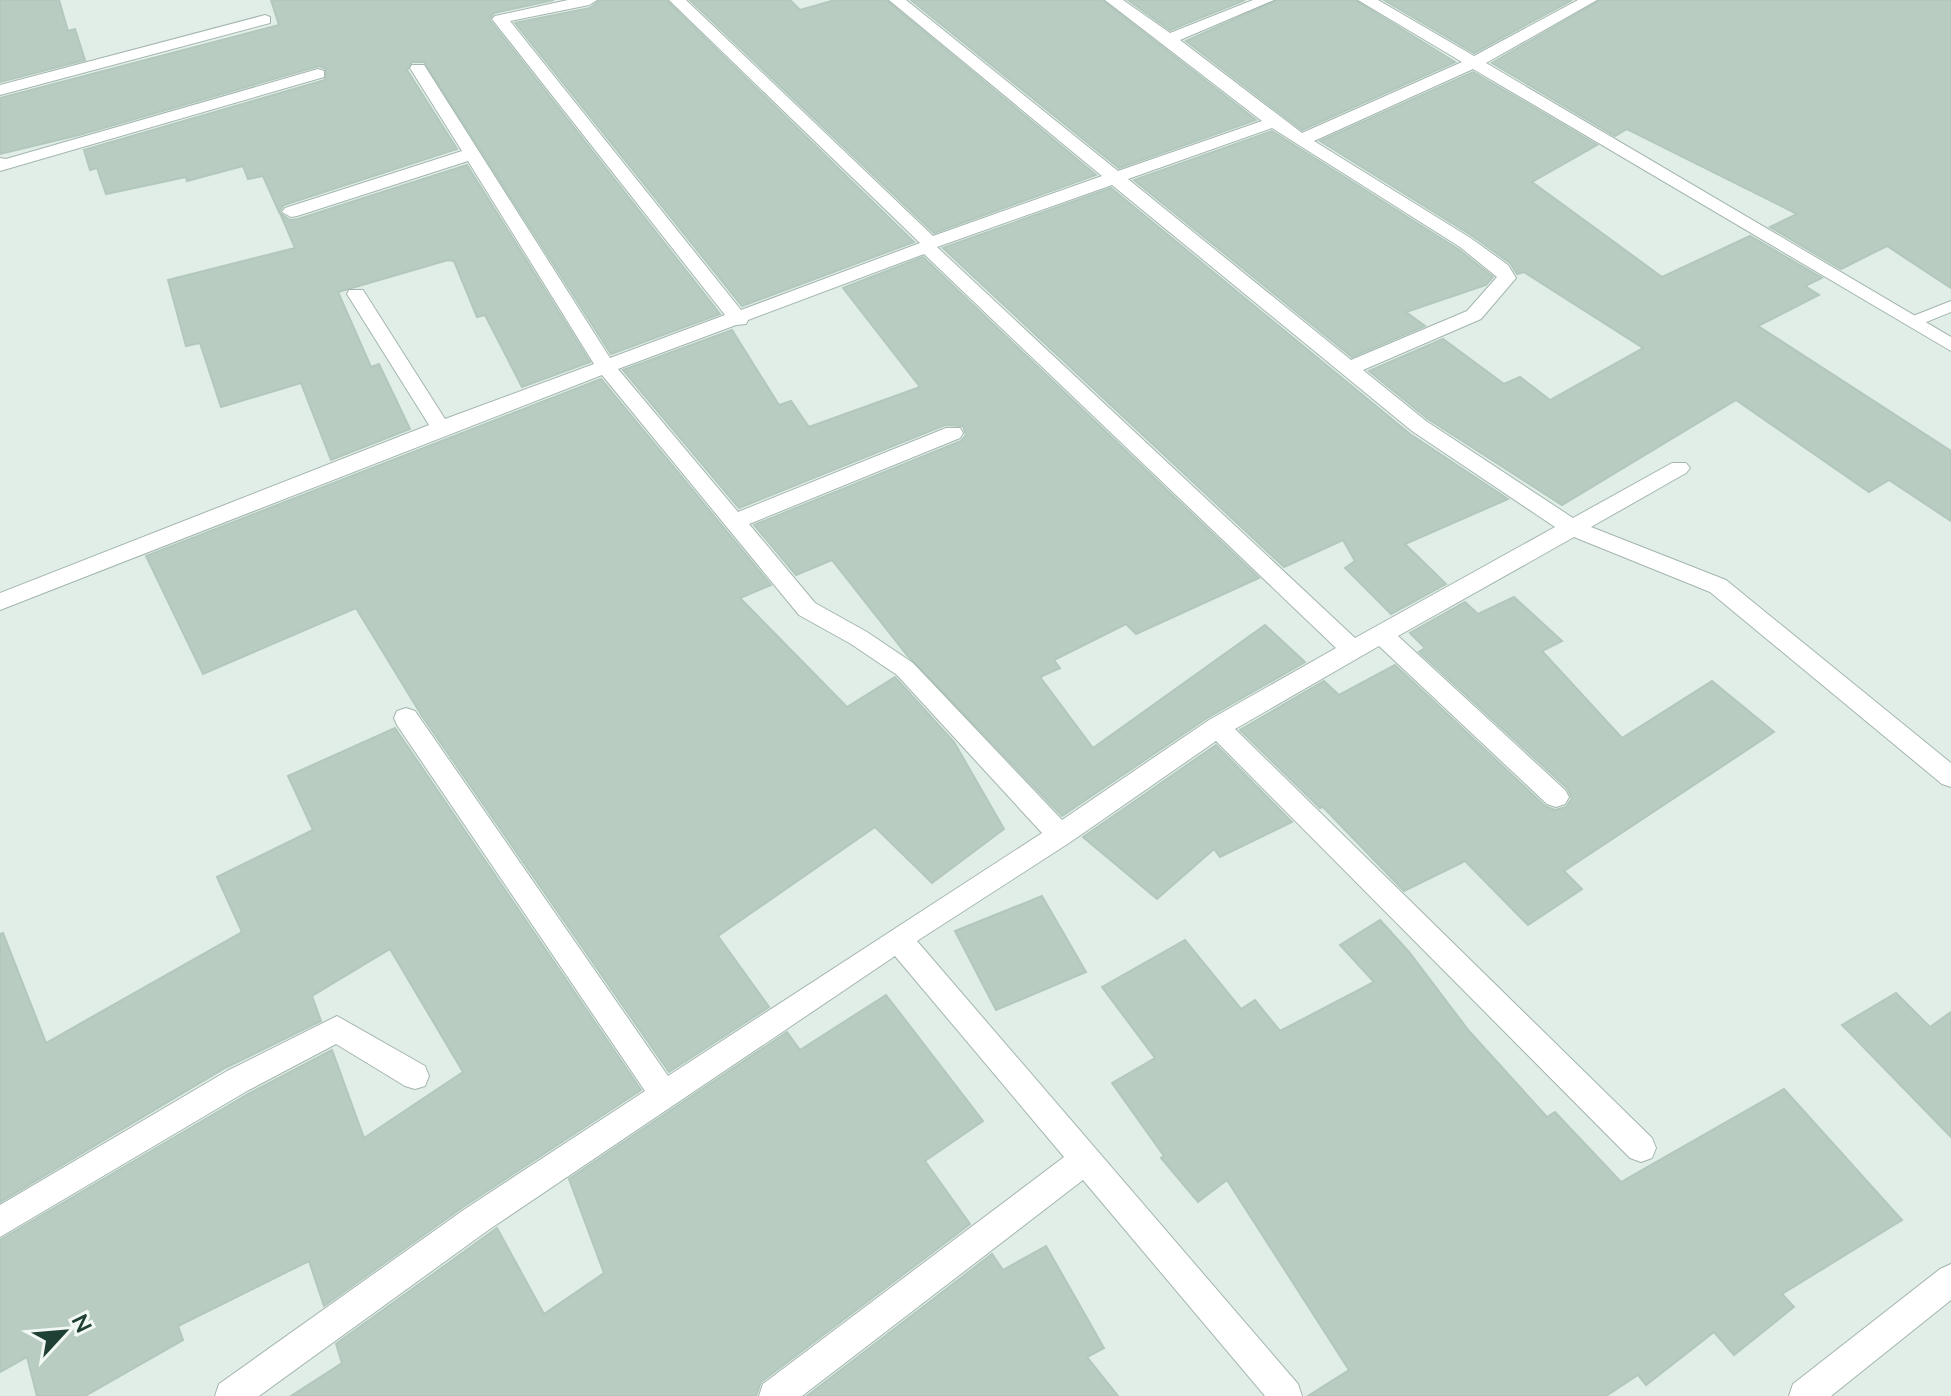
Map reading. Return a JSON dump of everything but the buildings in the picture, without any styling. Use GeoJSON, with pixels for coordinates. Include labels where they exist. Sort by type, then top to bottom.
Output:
{"type":"FeatureCollection","features":[{"type":"Feature","properties":{"kind":"street"},"geometry":{"type":"LineString","coordinates":[[589,0],[500,19],[739,320]]}},
{"type":"Feature","properties":{"kind":"street"},"geometry":{"type":"LineString","coordinates":[[677,0],[928,245],[1353,650]]}},
{"type":"Feature","properties":{"kind":"street"},"geometry":{"type":"LineString","coordinates":[[897,0],[1419,426],[1571,527],[1718,586],[1951,777]]}},
{"type":"Feature","properties":{"kind":"street"},"geometry":{"type":"LineString","coordinates":[[1113,0],[1169,39],[1274,122],[1466,243],[1501,269],[1507,278],[1474,315],[1350,368]]}},
{"type":"Feature","properties":{"kind":"street"},"geometry":{"type":"LineString","coordinates":[[1169,39],[1266,0]]}},
{"type":"Feature","properties":{"kind":"street"},"geometry":{"type":"LineString","coordinates":[[1366,0],[1414,25],[1951,345]]}},
{"type":"Feature","properties":{"kind":"street"},"geometry":{"type":"LineString","coordinates":[[1301,140],[1474,63],[1589,0]]}},
{"type":"Feature","properties":{"kind":"street"},"geometry":{"type":"LineString","coordinates":[[0,90],[265,20]]}},
{"type":"Feature","properties":{"kind":"street"},"geometry":{"type":"LineString","coordinates":[[418,68],[606,367],[734,522],[807,609],[859,638],[905,669],[1060,835]]}},
{"type":"Feature","properties":{"kind":"street"},"geometry":{"type":"LineString","coordinates":[[0,163],[2,166],[318,74]]}},
{"type":"Feature","properties":{"kind":"street"},"geometry":{"type":"LineString","coordinates":[[0,602],[441,428],[739,320],[928,245],[1274,122]]}},
{"type":"Feature","properties":{"kind":"street"},"geometry":{"type":"LineString","coordinates":[[291,212],[474,153]]}},
{"type":"Feature","properties":{"kind":"street"},"geometry":{"type":"LineString","coordinates":[[356,294],[441,428]]}},
{"type":"Feature","properties":{"kind":"street"},"geometry":{"type":"LineString","coordinates":[[734,522],[953,433]]}},
{"type":"Feature","properties":{"kind":"street"},"geometry":{"type":"LineString","coordinates":[[231,1396],[476,1220],[1060,835],[1218,727],[1679,468]]}},
{"type":"Feature","properties":{"kind":"street"},"geometry":{"type":"LineString","coordinates":[[1381,634],[1556,797]]}},
{"type":"Feature","properties":{"kind":"street"},"geometry":{"type":"LineString","coordinates":[[406,718],[664,1094]]}},
{"type":"Feature","properties":{"kind":"street"},"geometry":{"type":"LineString","coordinates":[[1218,727],[1641,1148]]}},
{"type":"Feature","properties":{"kind":"street"},"geometry":{"type":"LineString","coordinates":[[898,939],[1286,1396]]}},
{"type":"Feature","properties":{"kind":"street"},"geometry":{"type":"LineString","coordinates":[[0,1222],[237,1081],[337,1029],[415,1076]]}},
{"type":"Feature","properties":{"kind":"street"},"geometry":{"type":"LineString","coordinates":[[775,1396],[1086,1159]]}},
{"type":"Feature","properties":{"kind":"street"},"geometry":{"type":"LineString","coordinates":[[1805,1396],[1951,1280]]}},
{"type":"Feature","properties":{"kind":"lane"},"geometry":{"type":"LineString","coordinates":[[1914,322],[1951,306]]}}]}
